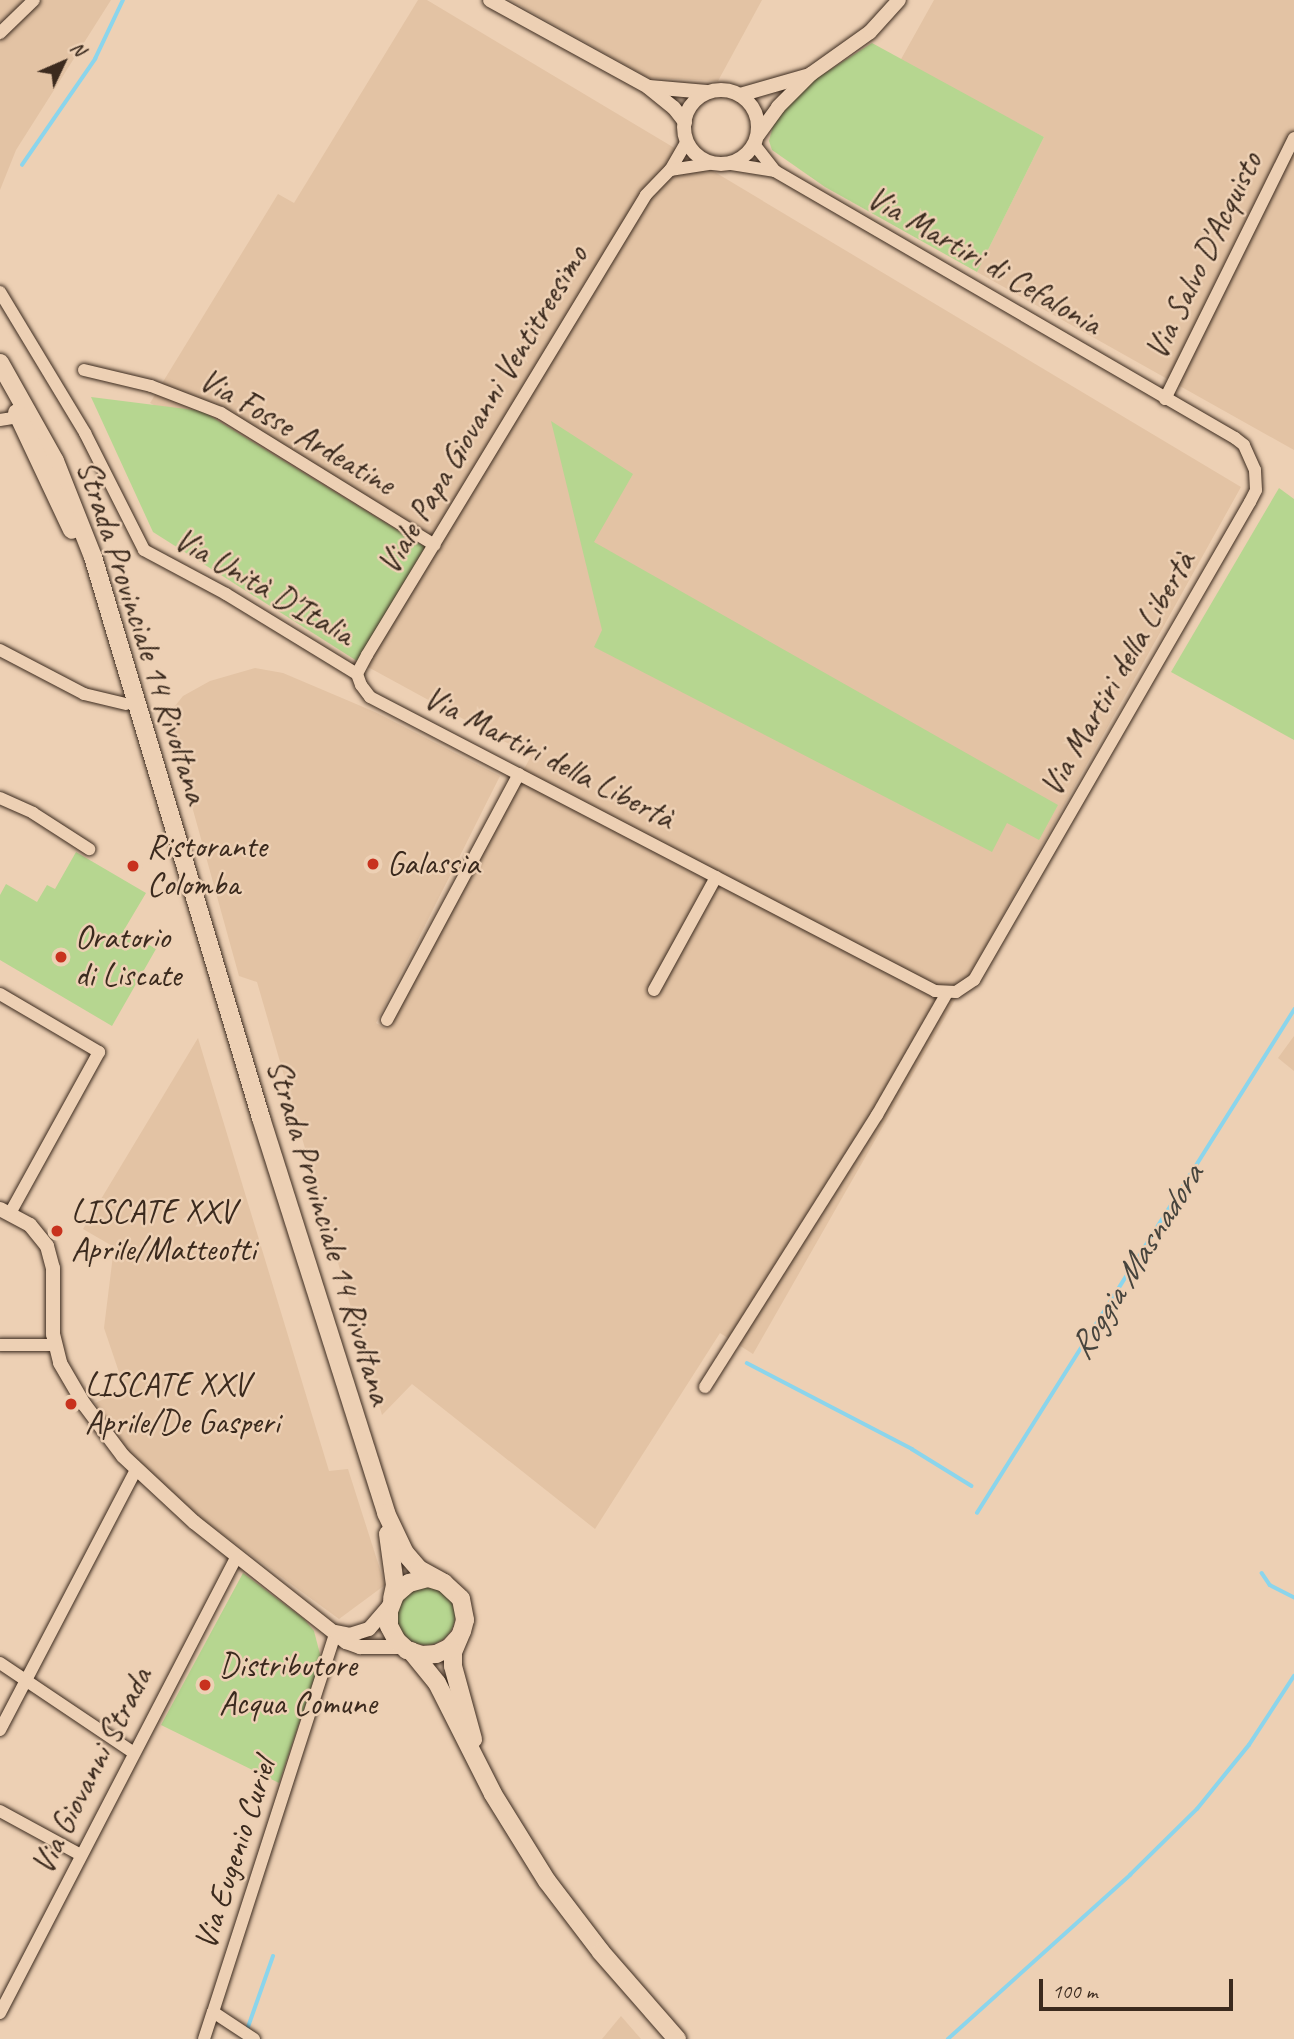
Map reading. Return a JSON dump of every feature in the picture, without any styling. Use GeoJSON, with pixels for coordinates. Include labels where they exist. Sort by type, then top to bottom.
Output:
{"type":"FeatureCollection","features":[{"type":"Feature","properties":{"kind":"main road","name":"Strada Provinciale 14 Rivoltana"},"geometry":{"type":"LineString","coordinates":[[0,363],[38,427],[72,497],[124,656],[217,968],[386,1513],[405,1553],[419,1569],[454,1590],[462,1602],[465,1619],[453,1652],[454,1674],[489,1786]]}},
{"type":"Feature","properties":{"kind":"main road","name":"Strada Provinciale 14 Rivoltana"},"geometry":{"type":"LineString","coordinates":[[0,384],[20,417],[72,530],[171,848],[217,968]]}},
{"type":"Feature","properties":{"kind":"main road","name":"Strada Provinciale 14 Rivoltana"},"geometry":{"type":"LineString","coordinates":[[386,1513],[395,1585],[390,1627],[437,1683],[489,1786],[531,1857],[567,1908],[677,2039]]}},
{"type":"Feature","properties":{"kind":"main road"},"geometry":{"type":"LineString","coordinates":[[391,1602],[411,1581],[426,1578],[441,1581]]}},
{"type":"Feature","properties":{"kind":"main road"},"geometry":{"type":"LineString","coordinates":[[407,1649],[425,1655],[438,1653],[459,1637]]}},
{"type":"Feature","properties":{"kind":"street"},"geometry":{"type":"LineString","coordinates":[[0,33],[34,0]]}},
{"type":"Feature","properties":{"kind":"street"},"geometry":{"type":"LineString","coordinates":[[490,0],[649,86],[674,108],[685,122]]}},
{"type":"Feature","properties":{"kind":"street"},"geometry":{"type":"LineString","coordinates":[[670,170],[720,163],[746,153],[778,107],[811,74],[870,32],[899,0]]}},
{"type":"Feature","properties":{"kind":"street"},"geometry":{"type":"LineString","coordinates":[[649,86],[707,92],[718,90],[740,95],[811,74]]}},
{"type":"Feature","properties":{"kind":"street"},"geometry":{"type":"LineString","coordinates":[[707,92],[692,104],[685,122],[687,141],[698,155],[720,163]]}},
{"type":"Feature","properties":{"kind":"street"},"geometry":{"type":"LineString","coordinates":[[740,95],[755,113],[755,140]]}},
{"type":"Feature","properties":{"kind":"street","name":"Via Salvo D'Acquisto"},"geometry":{"type":"LineString","coordinates":[[1165,399],[1294,138]]}},
{"type":"Feature","properties":{"kind":"street","name":"Via Martiri di Cefalonia"},"geometry":{"type":"LineString","coordinates":[[755,140],[775,171]]}},
{"type":"Feature","properties":{"kind":"street","name":"Viale Papa Giovanni Ventitreesimo"},"geometry":{"type":"LineString","coordinates":[[359,680],[435,545],[646,195],[670,170],[687,141]]}},
{"type":"Feature","properties":{"kind":"street","name":"Via Martiri di Cefalonia"},"geometry":{"type":"LineString","coordinates":[[720,163],[775,171],[1165,399]]}},
{"type":"Feature","properties":{"kind":"street","name":"Via Unità D'Italia"},"geometry":{"type":"LineString","coordinates":[[0,292],[85,433],[144,550],[226,594],[359,680]]}},
{"type":"Feature","properties":{"kind":"street","name":"Via Fosse Ardeatine"},"geometry":{"type":"LineString","coordinates":[[84,370],[152,386],[221,413],[435,545]]}},
{"type":"Feature","properties":{"kind":"street","name":"Via Martiri della Libertà"},"geometry":{"type":"LineString","coordinates":[[359,680],[370,697],[935,991],[956,992],[974,980],[1256,490],[1255,470],[1244,446],[1165,399]]}},
{"type":"Feature","properties":{"kind":"street"},"geometry":{"type":"LineString","coordinates":[[0,420],[20,417]]}},
{"type":"Feature","properties":{"kind":"street"},"geometry":{"type":"LineString","coordinates":[[0,651],[84,694],[127,704]]}},
{"type":"Feature","properties":{"kind":"street"},"geometry":{"type":"LineString","coordinates":[[387,1020],[519,774]]}},
{"type":"Feature","properties":{"kind":"street"},"geometry":{"type":"LineString","coordinates":[[0,798],[24,808],[89,849]]}},
{"type":"Feature","properties":{"kind":"street"},"geometry":{"type":"LineString","coordinates":[[654,990],[716,877]]}},
{"type":"Feature","properties":{"kind":"street"},"geometry":{"type":"LineString","coordinates":[[705,1387],[877,1115],[947,993]]}},
{"type":"Feature","properties":{"kind":"street"},"geometry":{"type":"LineString","coordinates":[[0,994],[99,1052],[5,1211],[34,1228],[49,1250],[55,1345],[62,1367],[84,1404],[106,1437],[136,1470],[194,1522],[336,1632],[356,1647],[407,1649]]}},
{"type":"Feature","properties":{"kind":"street"},"geometry":{"type":"LineString","coordinates":[[0,1345],[55,1345]]}},
{"type":"Feature","properties":{"kind":"street"},"geometry":{"type":"LineString","coordinates":[[0,1730],[136,1470]]}},
{"type":"Feature","properties":{"kind":"street","name":"Via Giovanni Strada"},"geometry":{"type":"LineString","coordinates":[[0,2013],[237,1556]]}},
{"type":"Feature","properties":{"kind":"street"},"geometry":{"type":"LineString","coordinates":[[336,1632],[350,1635],[369,1629],[391,1602]]}},
{"type":"Feature","properties":{"kind":"street","name":"Via Eugenio Curiel"},"geometry":{"type":"LineString","coordinates":[[204,2039],[336,1632]]}},
{"type":"Feature","properties":{"kind":"street"},"geometry":{"type":"LineString","coordinates":[[0,1663],[134,1753]]}},
{"type":"Feature","properties":{"kind":"street"},"geometry":{"type":"LineString","coordinates":[[0,1811],[81,1854]]}},
{"type":"Feature","properties":{"kind":"street"},"geometry":{"type":"LineString","coordinates":[[213,2012],[253,2039]]}},
{"type":"Feature","properties":{"kind":"shaded area"},"geometry":{"type":"Polygon","coordinates":[[[0,0],[111,0],[16,150],[0,190],[0,0]]]}},
{"type":"Feature","properties":{"kind":"shaded area"},"geometry":{"type":"Polygon","coordinates":[[[418,0],[427,0],[1241,487],[983,951],[753,1354],[720,1333],[595,1529],[412,1384],[382,1415],[257,982],[239,976],[167,716],[183,696],[210,681],[255,668],[283,673],[375,712],[500,776],[376,1023],[386,1029],[531,756],[357,661],[425,547],[150,403],[278,194],[294,203],[418,0]]]}},
{"type":"Feature","properties":{"kind":"shaded area"},"geometry":{"type":"Polygon","coordinates":[[[510,0],[762,0],[718,81],[649,78],[510,0]]]}},
{"type":"Feature","properties":{"kind":"shaded area"},"geometry":{"type":"Polygon","coordinates":[[[934,0],[1294,0],[1294,450],[977,272],[1044,137],[900,61],[934,0]]]}},
{"type":"Feature","properties":{"kind":"shaded area"},"geometry":{"type":"Polygon","coordinates":[[[1294,1036],[1294,1071],[1278,1058],[1294,1036]]]}},
{"type":"Feature","properties":{"kind":"shaded area"},"geometry":{"type":"Polygon","coordinates":[[[198,1038],[329,1471],[348,1469],[385,1585],[339,1619],[202,1519],[126,1449],[95,1403],[125,1390],[104,1328],[114,1247],[83,1229],[198,1038]]]}},
{"type":"Feature","properties":{"kind":"shaded area"},"geometry":{"type":"Polygon","coordinates":[[[621,2016],[641,2039],[602,2039],[621,2016]]]}},
{"type":"Feature","properties":{"kind":"green space"},"geometry":{"type":"Polygon","coordinates":[[[872,43],[1044,137],[977,272],[825,187],[772,150],[769,141],[773,126],[791,102],[808,84],[872,43]]]}},
{"type":"Feature","properties":{"kind":"green space"},"geometry":{"type":"Polygon","coordinates":[[[91,397],[202,411],[425,547],[357,661],[153,532],[91,397]]]}},
{"type":"Feature","properties":{"kind":"green space"},"geometry":{"type":"Polygon","coordinates":[[[551,421],[633,474],[594,542],[1058,805],[1039,840],[1007,823],[992,852],[594,647],[602,630],[551,421]]]}},
{"type":"Feature","properties":{"kind":"green space"},"geometry":{"type":"Polygon","coordinates":[[[1279,488],[1294,499],[1294,740],[1171,672],[1279,488]]]}},
{"type":"Feature","properties":{"kind":"green space"},"geometry":{"type":"Polygon","coordinates":[[[76,852],[146,893],[124,930],[156,949],[112,1026],[0,960],[0,895],[6,884],[37,902],[47,885],[55,889],[76,852]]]}},
{"type":"Feature","properties":{"kind":"green space"},"geometry":{"type":"Polygon","coordinates":[[[243,1573],[304,1619],[314,1631],[321,1658],[279,1783],[161,1725],[243,1573]]]}},
{"type":"Feature","properties":{"kind":"green space"},"geometry":{"type":"Polygon","coordinates":[[[426,1587],[437,1589],[450,1600],[455,1616],[453,1627],[442,1640],[426,1645],[415,1643],[402,1632],[397,1616],[399,1605],[410,1592],[426,1587]]]}},
{"type":"Feature","properties":{"kind":"waterway"},"geometry":{"type":"LineString","coordinates":[[22,165],[95,59],[123,0]]}},
{"type":"Feature","properties":{"kind":"waterway","name":"Roggia Masnadora"},"geometry":{"type":"LineString","coordinates":[[977,1513],[1294,1010]]}},
{"type":"Feature","properties":{"kind":"waterway"},"geometry":{"type":"LineString","coordinates":[[747,1363],[912,1449],[972,1486]]}},
{"type":"Feature","properties":{"kind":"waterway"},"geometry":{"type":"LineString","coordinates":[[1262,1573],[1270,1585],[1294,1597]]}},
{"type":"Feature","properties":{"kind":"waterway"},"geometry":{"type":"LineString","coordinates":[[948,2039],[1130,1875],[1197,1809],[1249,1745],[1294,1676]]}},
{"type":"Feature","properties":{"kind":"waterway","name":"Roggia Masnadora"},"geometry":{"type":"LineString","coordinates":[[247,2030],[273,1956]]}},
{"type":"Feature","properties":{"kind":"place","name":"Galassia"},"geometry":{"type":"Point","coordinates":[373,864]}},
{"type":"Feature","properties":{"kind":"place","name":"Ristorante Colomba"},"geometry":{"type":"Point","coordinates":[133,866]}},
{"type":"Feature","properties":{"kind":"place","name":"Oratorio di Liscate"},"geometry":{"type":"Point","coordinates":[61,957]}},
{"type":"Feature","properties":{"kind":"place","name":"LISCATE XXV Aprile/Matteotti"},"geometry":{"type":"Point","coordinates":[57,1231]}},
{"type":"Feature","properties":{"kind":"place","name":"LISCATE XXV Aprile/De Gasperi"},"geometry":{"type":"Point","coordinates":[71,1404]}},
{"type":"Feature","properties":{"kind":"place","name":"Distributore Acqua Comune"},"geometry":{"type":"Point","coordinates":[205,1685]}}]}
